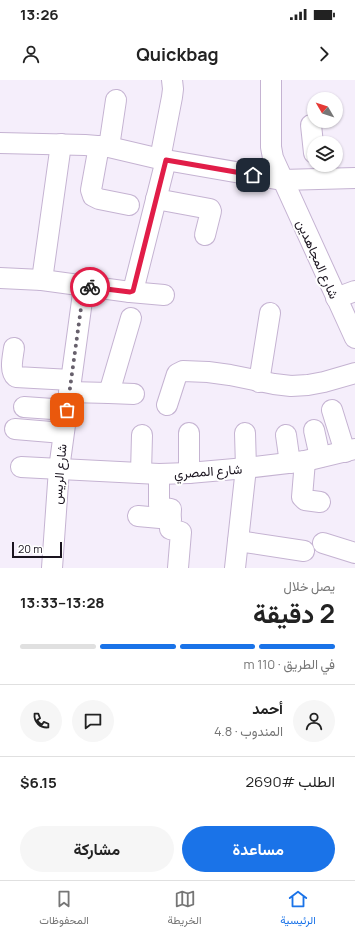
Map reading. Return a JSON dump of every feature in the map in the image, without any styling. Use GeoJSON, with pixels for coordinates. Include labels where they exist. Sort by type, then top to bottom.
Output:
{"type":"FeatureCollection","features":[{"type":"Feature","properties":{"kind":"street"},"geometry":{"type":"LineString","coordinates":[[130,292],[133,291],[135,287],[156,199],[172,97],[172,80]]}},
{"type":"Feature","properties":{"kind":"street","name":"شارع المجاهدين"},"geometry":{"type":"LineString","coordinates":[[271,80],[271,146],[273,158],[355,338]]}},
{"type":"Feature","properties":{"kind":"street"},"geometry":{"type":"LineString","coordinates":[[116,100],[91,193],[96,198],[129,205]]}},
{"type":"Feature","properties":{"kind":"street"},"geometry":{"type":"LineString","coordinates":[[0,143],[62,144],[104,147],[282,180],[316,172],[355,178]]}},
{"type":"Feature","properties":{"kind":"street"},"geometry":{"type":"LineString","coordinates":[[42,280],[62,144]]}},
{"type":"Feature","properties":{"kind":"street"},"geometry":{"type":"LineString","coordinates":[[156,199],[210,209],[211,211],[205,235]]}},
{"type":"Feature","properties":{"kind":"street"},"geometry":{"type":"LineString","coordinates":[[0,278],[42,280],[164,295]]}},
{"type":"Feature","properties":{"kind":"street","name":"شارع الريس"},"geometry":{"type":"LineString","coordinates":[[52,568],[63,433],[84,286]]}},
{"type":"Feature","properties":{"kind":"street"},"geometry":{"type":"LineString","coordinates":[[336,298],[355,291]]}},
{"type":"Feature","properties":{"kind":"street"},"geometry":{"type":"LineString","coordinates":[[259,382],[270,313]]}},
{"type":"Feature","properties":{"kind":"street"},"geometry":{"type":"LineString","coordinates":[[109,393],[131,318]]}},
{"type":"Feature","properties":{"kind":"street"},"geometry":{"type":"LineString","coordinates":[[14,348],[12,372],[14,376],[69,394]]}},
{"type":"Feature","properties":{"kind":"street"},"geometry":{"type":"LineString","coordinates":[[168,405],[178,374],[174,370],[223,374],[259,382],[291,386],[324,382],[355,373]]}},
{"type":"Feature","properties":{"kind":"street"},"geometry":{"type":"LineString","coordinates":[[24,407],[69,394],[134,394]]}},
{"type":"Feature","properties":{"kind":"street"},"geometry":{"type":"LineString","coordinates":[[332,410],[350,450]]}},
{"type":"Feature","properties":{"kind":"street"},"geometry":{"type":"LineString","coordinates":[[15,430],[63,433]]}},
{"type":"Feature","properties":{"kind":"street"},"geometry":{"type":"LineString","coordinates":[[314,430],[305,460],[302,497],[304,500],[320,502]]}},
{"type":"Feature","properties":{"kind":"street"},"geometry":{"type":"LineString","coordinates":[[189,433],[189,473]]}},
{"type":"Feature","properties":{"kind":"street"},"geometry":{"type":"LineString","coordinates":[[235,568],[246,468],[245,433]]}},
{"type":"Feature","properties":{"kind":"street"},"geometry":{"type":"LineString","coordinates":[[142,435],[158,505],[160,508],[171,509],[170,529],[181,532],[178,568]]}},
{"type":"Feature","properties":{"kind":"street"},"geometry":{"type":"LineString","coordinates":[[286,435],[305,460]]}},
{"type":"Feature","properties":{"kind":"street","name":"شارع المصري"},"geometry":{"type":"LineString","coordinates":[[21,468],[150,474],[189,473],[246,468],[305,460],[350,450]]}},
{"type":"Feature","properties":{"kind":"street"},"geometry":{"type":"LineString","coordinates":[[138,516],[170,519]]}},
{"type":"Feature","properties":{"kind":"street"},"geometry":{"type":"LineString","coordinates":[[238,541],[304,551]]}},
{"type":"Feature","properties":{"kind":"street"},"geometry":{"type":"LineString","coordinates":[[323,543],[355,553]]}},
{"type":"Feature","properties":{"kind":"way so far"},"geometry":{"type":"LineString","coordinates":[[67,410],[84,286],[90,287]]}},
{"type":"Feature","properties":{"kind":"route"},"geometry":{"type":"LineString","coordinates":[[90,287],[130,292],[133,291],[166,160],[253,175]]}}]}
